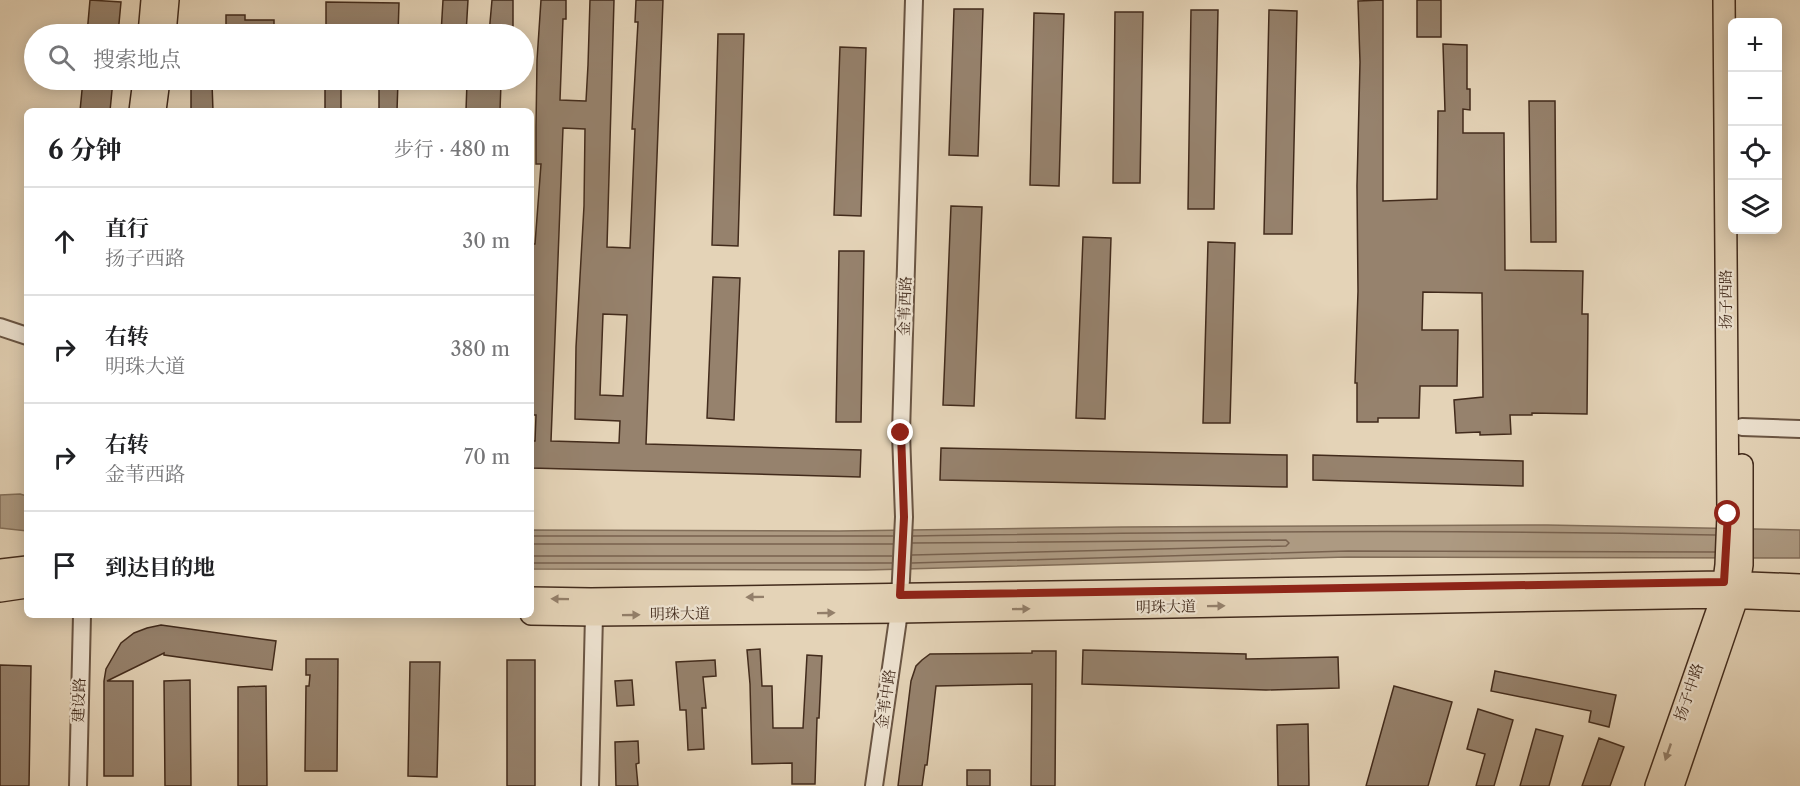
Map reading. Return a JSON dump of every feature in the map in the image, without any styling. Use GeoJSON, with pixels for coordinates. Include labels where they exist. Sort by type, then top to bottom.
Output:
{"type":"FeatureCollection","features":[{"type":"Feature","properties":{"kind":"main road"},"geometry":{"type":"LineString","coordinates":[[150,24],[152,0]]}},
{"type":"Feature","properties":{"kind":"main road"},"geometry":{"type":"LineString","coordinates":[[166,24],[168,0]]}},
{"type":"Feature","properties":{"kind":"main road","name":"扬子西路"},"geometry":{"type":"LineString","coordinates":[[1724,0],[1735,515]]}},
{"type":"Feature","properties":{"kind":"main road"},"geometry":{"type":"LineString","coordinates":[[1738,0],[1738,18]]}},
{"type":"Feature","properties":{"kind":"main road"},"geometry":{"type":"LineString","coordinates":[[140,108],[143,90]]}},
{"type":"Feature","properties":{"kind":"main road"},"geometry":{"type":"LineString","coordinates":[[155,108],[158,90]]}},
{"type":"Feature","properties":{"kind":"main road","name":"扬子西路"},"geometry":{"type":"LineString","coordinates":[[1732,582],[1742,427],[1740,234]]}},
{"type":"Feature","properties":{"kind":"main road"},"geometry":{"type":"LineString","coordinates":[[0,570],[24,567]]}},
{"type":"Feature","properties":{"kind":"main road","name":"明珠大道"},"geometry":{"type":"LineString","coordinates":[[534,598],[900,595],[1732,582],[1800,585]]}},
{"type":"Feature","properties":{"kind":"main road","name":"明珠大道"},"geometry":{"type":"LineString","coordinates":[[1732,582],[1800,600]]}},
{"type":"Feature","properties":{"kind":"main road","name":"扬子中路"},"geometry":{"type":"LineString","coordinates":[[1656,786],[1732,582]]}},
{"type":"Feature","properties":{"kind":"main road","name":"扬子中路"},"geometry":{"type":"LineString","coordinates":[[1673,786],[1732,582]]}},
{"type":"Feature","properties":{"kind":"main road"},"geometry":{"type":"LineString","coordinates":[[0,591],[24,587]]}},
{"type":"Feature","properties":{"kind":"main road","name":"明珠大道"},"geometry":{"type":"LineString","coordinates":[[534,614],[594,615],[900,595]]}},
{"type":"Feature","properties":{"kind":"street","name":"金苇西路"},"geometry":{"type":"LineString","coordinates":[[900,595],[904,517],[901,433],[914,0]]}},
{"type":"Feature","properties":{"kind":"street"},"geometry":{"type":"LineString","coordinates":[[0,327],[24,335]]}},
{"type":"Feature","properties":{"kind":"street"},"geometry":{"type":"LineString","coordinates":[[1742,427],[1800,429]]}},
{"type":"Feature","properties":{"kind":"street","name":"金苇中路"},"geometry":{"type":"LineString","coordinates":[[874,786],[900,595]]}},
{"type":"Feature","properties":{"kind":"street"},"geometry":{"type":"LineString","coordinates":[[590,786],[594,615]]}},
{"type":"Feature","properties":{"kind":"street","name":"建设路"},"geometry":{"type":"LineString","coordinates":[[78,786],[82,618]]}},
{"type":"Feature","properties":{"kind":"water"},"geometry":{"type":"Polygon","coordinates":[[[0,495],[24,495],[24,531],[0,528],[0,495]]]}},
{"type":"Feature","properties":{"kind":"water"},"geometry":{"type":"Polygon","coordinates":[[[1547,525],[1800,530],[1800,558],[1348,557],[867,570],[534,569],[534,530],[839,531],[1547,525]]]}},
{"type":"Feature","properties":{"kind":"building"},"geometry":{"type":"Polygon","coordinates":[[[90,0],[121,2],[119,24],[88,24],[90,0]]]}},
{"type":"Feature","properties":{"kind":"building"},"geometry":{"type":"Polygon","coordinates":[[[443,0],[468,0],[467,24],[442,24],[443,0]]]}},
{"type":"Feature","properties":{"kind":"building"},"geometry":{"type":"Polygon","coordinates":[[[492,0],[513,0],[513,24],[490,24],[492,0]]]}},
{"type":"Feature","properties":{"kind":"building"},"geometry":{"type":"Polygon","coordinates":[[[541,0],[566,0],[566,19],[563,19],[560,100],[586,101],[590,0],[614,0],[607,247],[630,248],[635,129],[632,129],[638,22],[635,22],[636,0],[663,0],[646,444],[861,450],[860,477],[534,468],[536,415],[534,415],[534,244],[541,164],[536,164],[537,60],[541,0]],[[563,128],[551,441],[619,443],[620,421],[575,419],[585,129],[563,128]],[[603,314],[600,395],[623,396],[627,315],[603,314]]]}},
{"type":"Feature","properties":{"kind":"building"},"geometry":{"type":"Polygon","coordinates":[[[1383,0],[1383,201],[1437,199],[1438,111],[1445,111],[1443,44],[1467,45],[1467,89],[1470,89],[1470,110],[1463,109],[1463,133],[1504,133],[1505,270],[1583,271],[1582,314],[1588,314],[1587,414],[1510,415],[1511,434],[1456,433],[1454,400],[1483,397],[1482,293],[1423,292],[1422,330],[1458,330],[1457,386],[1420,386],[1419,418],[1378,418],[1378,422],[1357,422],[1357,383],[1355,383],[1360,62],[1358,1],[1383,0]]]}},
{"type":"Feature","properties":{"kind":"building"},"geometry":{"type":"Polygon","coordinates":[[[1417,0],[1441,0],[1441,37],[1417,37],[1417,0]]]}},
{"type":"Feature","properties":{"kind":"building"},"geometry":{"type":"Polygon","coordinates":[[[326,2],[399,3],[398,24],[326,24],[326,2]]]}},
{"type":"Feature","properties":{"kind":"building"},"geometry":{"type":"Polygon","coordinates":[[[954,9],[983,9],[978,156],[949,155],[954,9]]]}},
{"type":"Feature","properties":{"kind":"building"},"geometry":{"type":"Polygon","coordinates":[[[1191,10],[1218,10],[1214,209],[1188,209],[1191,10]]]}},
{"type":"Feature","properties":{"kind":"building"},"geometry":{"type":"Polygon","coordinates":[[[1269,10],[1297,11],[1292,234],[1264,234],[1269,10]]]}},
{"type":"Feature","properties":{"kind":"building"},"geometry":{"type":"Polygon","coordinates":[[[1115,12],[1143,12],[1140,183],[1113,183],[1115,12]]]}},
{"type":"Feature","properties":{"kind":"building"},"geometry":{"type":"Polygon","coordinates":[[[1034,13],[1064,14],[1059,186],[1030,185],[1034,13]]]}},
{"type":"Feature","properties":{"kind":"building"},"geometry":{"type":"Polygon","coordinates":[[[226,15],[245,15],[245,20],[274,20],[274,24],[226,24],[226,15]]]}},
{"type":"Feature","properties":{"kind":"building"},"geometry":{"type":"Polygon","coordinates":[[[718,34],[744,34],[738,246],[712,245],[718,34]]]}},
{"type":"Feature","properties":{"kind":"building"},"geometry":{"type":"Polygon","coordinates":[[[840,47],[866,48],[861,216],[834,215],[840,47]]]}},
{"type":"Feature","properties":{"kind":"building"},"geometry":{"type":"Polygon","coordinates":[[[82,90],[112,90],[110,108],[80,108],[82,90]]]}},
{"type":"Feature","properties":{"kind":"building"},"geometry":{"type":"Polygon","coordinates":[[[191,90],[212,90],[213,108],[191,108],[191,90]]]}},
{"type":"Feature","properties":{"kind":"building"},"geometry":{"type":"Polygon","coordinates":[[[325,90],[341,90],[341,108],[325,108],[325,90]]]}},
{"type":"Feature","properties":{"kind":"building"},"geometry":{"type":"Polygon","coordinates":[[[379,90],[398,90],[397,108],[379,108],[379,90]]]}},
{"type":"Feature","properties":{"kind":"building"},"geometry":{"type":"Polygon","coordinates":[[[467,90],[501,90],[500,108],[466,108],[467,90]]]}},
{"type":"Feature","properties":{"kind":"building"},"geometry":{"type":"Polygon","coordinates":[[[1529,101],[1555,101],[1556,242],[1531,242],[1529,101]]]}},
{"type":"Feature","properties":{"kind":"building"},"geometry":{"type":"Polygon","coordinates":[[[951,206],[982,207],[974,406],[943,405],[951,206]]]}},
{"type":"Feature","properties":{"kind":"building"},"geometry":{"type":"Polygon","coordinates":[[[1083,237],[1111,238],[1105,419],[1076,418],[1083,237]]]}},
{"type":"Feature","properties":{"kind":"building"},"geometry":{"type":"Polygon","coordinates":[[[1208,242],[1235,243],[1230,423],[1203,423],[1208,242]]]}},
{"type":"Feature","properties":{"kind":"building"},"geometry":{"type":"Polygon","coordinates":[[[839,251],[864,251],[861,422],[836,422],[839,251]]]}},
{"type":"Feature","properties":{"kind":"building"},"geometry":{"type":"Polygon","coordinates":[[[713,277],[740,278],[734,420],[707,418],[713,277]]]}},
{"type":"Feature","properties":{"kind":"building"},"geometry":{"type":"Polygon","coordinates":[[[941,448],[1287,455],[1287,487],[940,480],[941,448]]]}},
{"type":"Feature","properties":{"kind":"building"},"geometry":{"type":"Polygon","coordinates":[[[1313,455],[1523,461],[1523,486],[1313,480],[1313,455]]]}},
{"type":"Feature","properties":{"kind":"building"},"geometry":{"type":"Polygon","coordinates":[[[161,625],[276,641],[272,670],[164,655],[164,653],[107,681],[133,681],[133,776],[104,776],[106,669],[121,643],[134,633],[161,625]]]}},
{"type":"Feature","properties":{"kind":"building"},"geometry":{"type":"Polygon","coordinates":[[[760,649],[762,686],[772,686],[773,728],[803,728],[807,655],[822,656],[815,784],[792,784],[792,763],[752,764],[747,650],[760,649]]]}},
{"type":"Feature","properties":{"kind":"building"},"geometry":{"type":"Polygon","coordinates":[[[1083,650],[1246,654],[1246,659],[1338,657],[1339,688],[1266,690],[1082,684],[1083,650]]]}},
{"type":"Feature","properties":{"kind":"building"},"geometry":{"type":"Polygon","coordinates":[[[1032,651],[1056,651],[1055,786],[1031,786],[1032,684],[936,686],[927,765],[925,765],[922,786],[898,786],[911,681],[916,666],[930,654],[1032,653],[1032,651]]]}},
{"type":"Feature","properties":{"kind":"building"},"geometry":{"type":"Polygon","coordinates":[[[306,659],[338,659],[337,771],[305,771],[306,686],[309,686],[310,675],[306,675],[306,659]]]}},
{"type":"Feature","properties":{"kind":"building"},"geometry":{"type":"Polygon","coordinates":[[[507,660],[535,660],[535,786],[507,786],[507,660]]]}},
{"type":"Feature","properties":{"kind":"building"},"geometry":{"type":"Polygon","coordinates":[[[715,660],[716,676],[703,677],[706,708],[702,708],[704,749],[688,750],[686,710],[680,710],[676,662],[715,660]]]}},
{"type":"Feature","properties":{"kind":"building"},"geometry":{"type":"Polygon","coordinates":[[[410,662],[440,662],[437,777],[408,776],[410,662]]]}},
{"type":"Feature","properties":{"kind":"building"},"geometry":{"type":"Polygon","coordinates":[[[0,665],[31,666],[29,786],[0,786],[0,665]]]}},
{"type":"Feature","properties":{"kind":"building"},"geometry":{"type":"Polygon","coordinates":[[[1495,671],[1616,695],[1609,727],[1589,722],[1591,711],[1491,691],[1495,671]]]}},
{"type":"Feature","properties":{"kind":"building"},"geometry":{"type":"Polygon","coordinates":[[[190,680],[191,786],[165,786],[164,681],[190,680]]]}},
{"type":"Feature","properties":{"kind":"building"},"geometry":{"type":"Polygon","coordinates":[[[632,680],[634,705],[617,706],[615,681],[632,680]]]}},
{"type":"Feature","properties":{"kind":"building"},"geometry":{"type":"Polygon","coordinates":[[[266,686],[267,786],[238,786],[238,687],[266,686]]]}},
{"type":"Feature","properties":{"kind":"building"},"geometry":{"type":"Polygon","coordinates":[[[1394,686],[1452,702],[1428,786],[1366,786],[1394,686]]]}},
{"type":"Feature","properties":{"kind":"building"},"geometry":{"type":"Polygon","coordinates":[[[1478,709],[1513,720],[1494,786],[1476,786],[1485,754],[1467,749],[1478,709]]]}},
{"type":"Feature","properties":{"kind":"building"},"geometry":{"type":"Polygon","coordinates":[[[1308,724],[1309,786],[1278,786],[1277,725],[1308,724]]]}},
{"type":"Feature","properties":{"kind":"building"},"geometry":{"type":"Polygon","coordinates":[[[1536,729],[1563,736],[1549,786],[1520,786],[1536,729]]]}},
{"type":"Feature","properties":{"kind":"building"},"geometry":{"type":"Polygon","coordinates":[[[1599,738],[1624,747],[1610,786],[1582,786],[1599,738]]]}},
{"type":"Feature","properties":{"kind":"building"},"geometry":{"type":"Polygon","coordinates":[[[638,741],[639,763],[636,764],[638,786],[616,786],[615,742],[638,741]]]}},
{"type":"Feature","properties":{"kind":"building"},"geometry":{"type":"Polygon","coordinates":[[[967,770],[990,770],[990,786],[967,786],[967,770]]]}},
{"type":"Feature","properties":{"kind":"route"},"geometry":{"type":"LineString","coordinates":[[901,433],[904,517],[900,595],[1724,582],[1728,514]]}}]}
